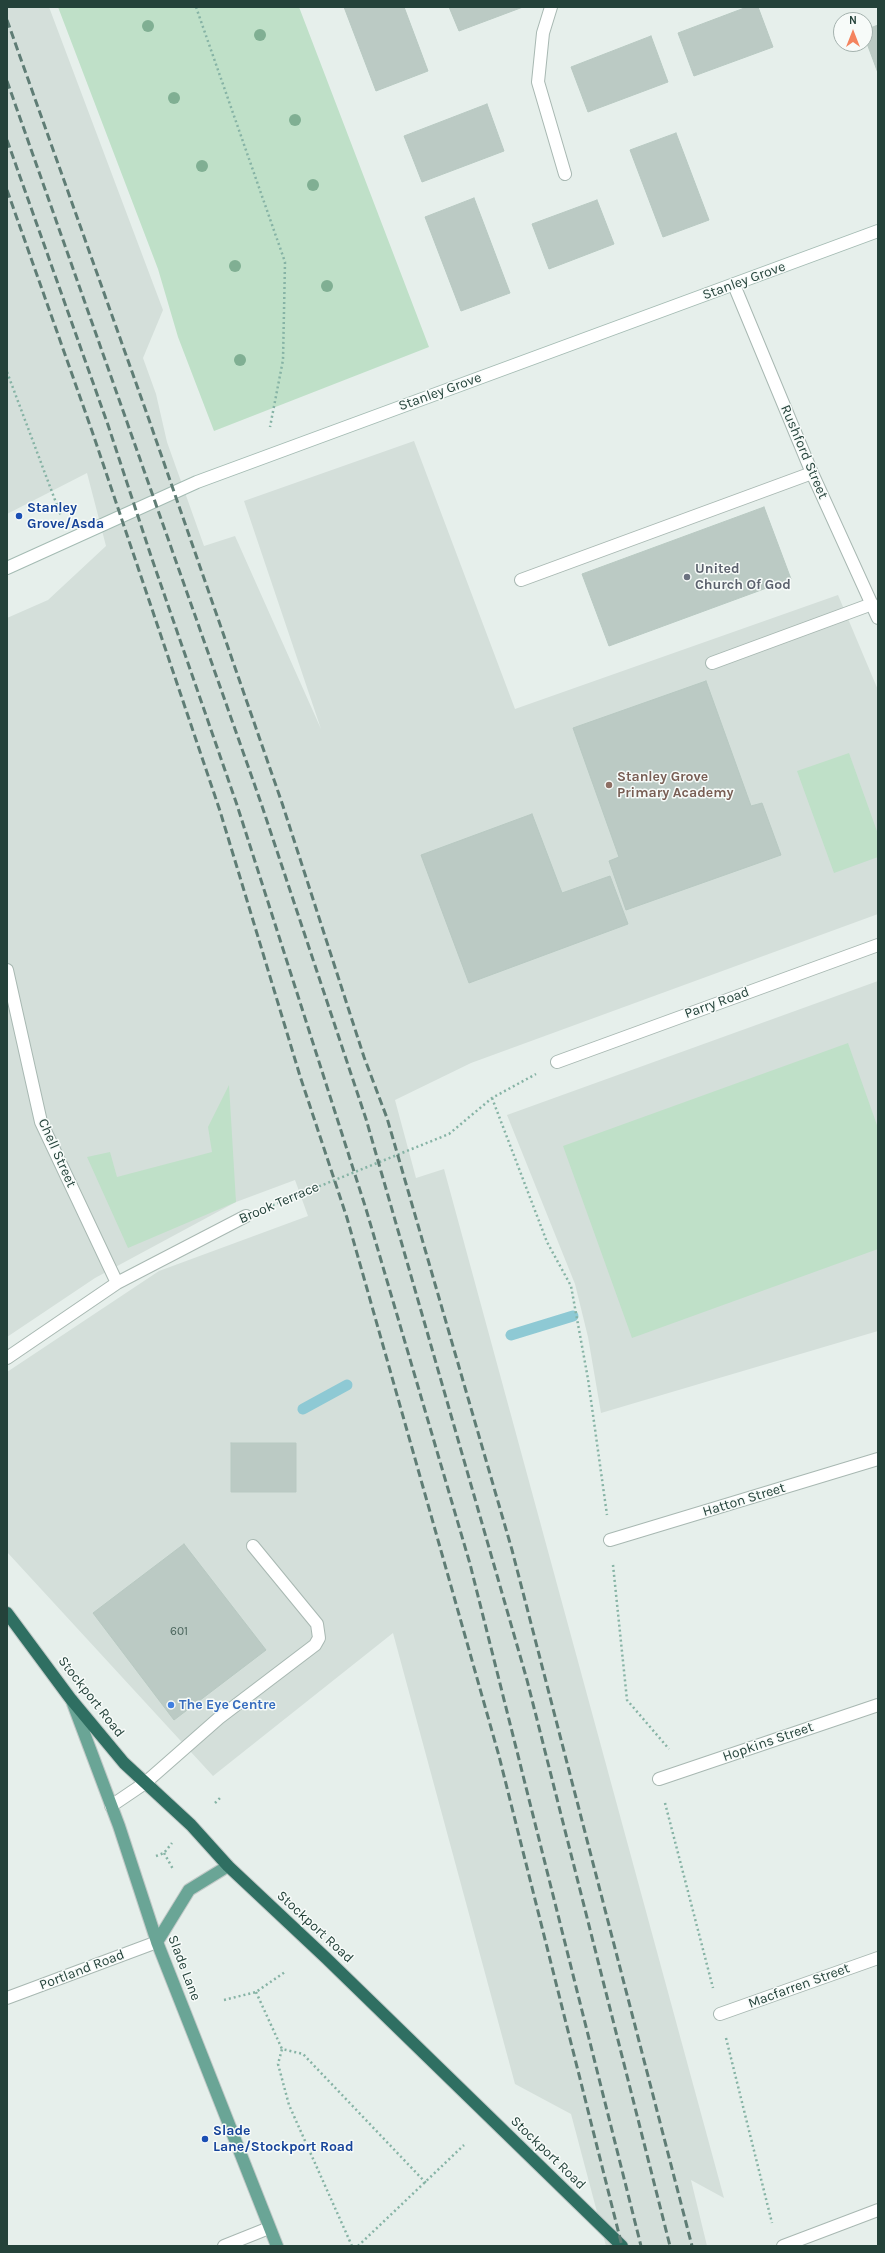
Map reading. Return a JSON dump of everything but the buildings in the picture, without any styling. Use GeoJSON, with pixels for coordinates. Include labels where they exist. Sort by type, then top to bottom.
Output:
{"type":"FeatureCollection","features":[{"type":"Feature","properties":{"kind":"highway","name":"Stockport Road"},"geometry":{"type":"LineString","coordinates":[[7,1613],[70,1698],[124,1763],[192,1825],[228,1866],[321,1953],[622,2246]]}},
{"type":"Feature","properties":{"kind":"main road","name":"Slade Lane"},"geometry":{"type":"LineString","coordinates":[[70,1698],[111,1806],[157,1942],[277,2246]]}},
{"type":"Feature","properties":{"kind":"main road"},"geometry":{"type":"LineString","coordinates":[[157,1942],[189,1890],[228,1866]]}},
{"type":"Feature","properties":{"kind":"street"},"geometry":{"type":"LineString","coordinates":[[551,7],[543,33],[538,82],[565,174]]}},
{"type":"Feature","properties":{"kind":"street","name":"Stanley Grove"},"geometry":{"type":"LineString","coordinates":[[7,568],[197,482],[878,231]]}},
{"type":"Feature","properties":{"kind":"street","name":"Rushford Street"},"geometry":{"type":"LineString","coordinates":[[734,284],[812,473],[878,618]]}},
{"type":"Feature","properties":{"kind":"street"},"geometry":{"type":"LineString","coordinates":[[521,580],[812,473]]}},
{"type":"Feature","properties":{"kind":"street"},"geometry":{"type":"LineString","coordinates":[[712,663],[872,604]]}},
{"type":"Feature","properties":{"kind":"street","name":"Parry Road"},"geometry":{"type":"LineString","coordinates":[[557,1062],[878,945]]}},
{"type":"Feature","properties":{"kind":"street","name":"Chell Street"},"geometry":{"type":"LineString","coordinates":[[7,970],[41,1122],[117,1283]]}},
{"type":"Feature","properties":{"kind":"street","name":"Brook Terrace"},"geometry":{"type":"LineString","coordinates":[[7,1358],[117,1283],[246,1216]]}},
{"type":"Feature","properties":{"kind":"street","name":"Hatton Street"},"geometry":{"type":"LineString","coordinates":[[610,1540],[878,1460]]}},
{"type":"Feature","properties":{"kind":"street"},"geometry":{"type":"LineString","coordinates":[[111,1806],[145,1783],[219,1718],[315,1645],[319,1638],[317,1624],[253,1546]]}},
{"type":"Feature","properties":{"kind":"street","name":"Hopkins Street"},"geometry":{"type":"LineString","coordinates":[[659,1779],[878,1705]]}},
{"type":"Feature","properties":{"kind":"street","name":"Portland Road"},"geometry":{"type":"LineString","coordinates":[[7,1998],[157,1942]]}},
{"type":"Feature","properties":{"kind":"street","name":"Macfarren Street"},"geometry":{"type":"LineString","coordinates":[[720,2014],[878,1958]]}},
{"type":"Feature","properties":{"kind":"street"},"geometry":{"type":"LineString","coordinates":[[783,2246],[878,2210]]}},
{"type":"Feature","properties":{"kind":"street"},"geometry":{"type":"LineString","coordinates":[[224,2246],[269,2228]]}},
{"type":"Feature","properties":{"kind":"path"},"geometry":{"type":"LineString","coordinates":[[196,7],[285,262],[283,360],[265,457]]}},
{"type":"Feature","properties":{"kind":"path"},"geometry":{"type":"LineString","coordinates":[[7,372],[70,539]]}},
{"type":"Feature","properties":{"kind":"path","name":"Brook Terrace"},"geometry":{"type":"LineString","coordinates":[[246,1216],[449,1134],[492,1098],[557,1062]]}},
{"type":"Feature","properties":{"kind":"path"},"geometry":{"type":"LineString","coordinates":[[492,1098],[547,1242],[571,1286],[588,1379],[610,1540],[627,1700],[670,1748],[659,1779],[774,2230]]}},
{"type":"Feature","properties":{"kind":"path"},"geometry":{"type":"LineString","coordinates":[[215,1803],[222,1796]]}},
{"type":"Feature","properties":{"kind":"path"},"geometry":{"type":"LineString","coordinates":[[152,1857],[164,1853],[172,1843]]}},
{"type":"Feature","properties":{"kind":"path"},"geometry":{"type":"LineString","coordinates":[[164,1853],[175,1872]]}},
{"type":"Feature","properties":{"kind":"path"},"geometry":{"type":"LineString","coordinates":[[224,2000],[256,1992],[285,1972]]}},
{"type":"Feature","properties":{"kind":"path"},"geometry":{"type":"LineString","coordinates":[[256,1992],[282,2049],[278,2064],[289,2104],[352,2246]]}},
{"type":"Feature","properties":{"kind":"path"},"geometry":{"type":"LineString","coordinates":[[282,2049],[303,2054],[426,2183]]}},
{"type":"Feature","properties":{"kind":"path"},"geometry":{"type":"LineString","coordinates":[[358,2246],[426,2183],[464,2145]]}},
{"type":"Feature","properties":{"kind":"shaded area"},"geometry":{"type":"Polygon","coordinates":[[[7,7],[49,7],[163,310],[143,358],[156,394],[167,442],[204,546],[235,536],[321,729],[244,501],[414,441],[515,709],[838,595],[878,690],[878,914],[471,1063],[395,1100],[416,1178],[444,1169],[724,2198],[691,2180],[707,2246],[606,2246],[571,2114],[515,2084],[393,1633],[213,1776],[7,1552],[7,1372],[159,1271],[308,1216],[295,1180],[236,1202],[95,1278],[7,1337],[7,618],[48,600],[106,546],[87,473],[7,514],[7,7]]]}},
{"type":"Feature","properties":{"kind":"shaded area"},"geometry":{"type":"Polygon","coordinates":[[[878,981],[878,1331],[601,1413],[588,1337],[575,1284],[507,1115],[878,981]]]}},
{"type":"Feature","properties":{"kind":"green space"},"geometry":{"type":"Polygon","coordinates":[[[58,7],[299,7],[429,347],[214,431],[178,337],[158,269],[58,7]]]}},
{"type":"Feature","properties":{"kind":"green space"},"geometry":{"type":"Polygon","coordinates":[[[849,753],[878,834],[878,857],[834,873],[797,771],[849,753]]]}},
{"type":"Feature","properties":{"kind":"green space"},"geometry":{"type":"Polygon","coordinates":[[[848,1043],[878,1128],[878,1249],[632,1338],[563,1146],[848,1043]]]}},
{"type":"Feature","properties":{"kind":"green space"},"geometry":{"type":"Polygon","coordinates":[[[229,1085],[236,1202],[128,1248],[87,1157],[110,1152],[117,1177],[212,1152],[208,1127],[229,1085]]]}},
{"type":"Feature","properties":{"kind":"waterway"},"geometry":{"type":"LineString","coordinates":[[511,1335],[573,1316]]}},
{"type":"Feature","properties":{"kind":"waterway"},"geometry":{"type":"LineString","coordinates":[[303,1409],[347,1385]]}},
{"type":"Feature","properties":{"kind":"railway"},"geometry":{"type":"LineString","coordinates":[[7,20],[147,414],[282,803],[364,1057],[387,1118],[512,1550],[692,2246]]}},
{"type":"Feature","properties":{"kind":"railway"},"geometry":{"type":"LineString","coordinates":[[7,81],[261,803],[366,1119],[527,1680],[670,2246]]}},
{"type":"Feature","properties":{"kind":"railway"},"geometry":{"type":"LineString","coordinates":[[7,140],[108,425],[152,559],[237,805],[366,1209],[470,1564],[641,2246]]}},
{"type":"Feature","properties":{"kind":"railway"},"geometry":{"type":"LineString","coordinates":[[7,190],[92,431],[220,811],[300,1076],[347,1218],[499,1756],[622,2246]]}},
{"type":"Feature","properties":{"kind":"place","name":"Stanley Grove/Asda"},"geometry":{"type":"Point","coordinates":[19,516]}},
{"type":"Feature","properties":{"kind":"place","name":"United Church Of God"},"geometry":{"type":"Point","coordinates":[687,577]}},
{"type":"Feature","properties":{"kind":"place","name":"Stanley Grove Primary Academy"},"geometry":{"type":"Point","coordinates":[609,785]}},
{"type":"Feature","properties":{"kind":"place","name":"The Eye Centre"},"geometry":{"type":"Point","coordinates":[171,1705]}},
{"type":"Feature","properties":{"kind":"place","name":"Slade Lane/Stockport Road"},"geometry":{"type":"Point","coordinates":[205,2139]}}]}
